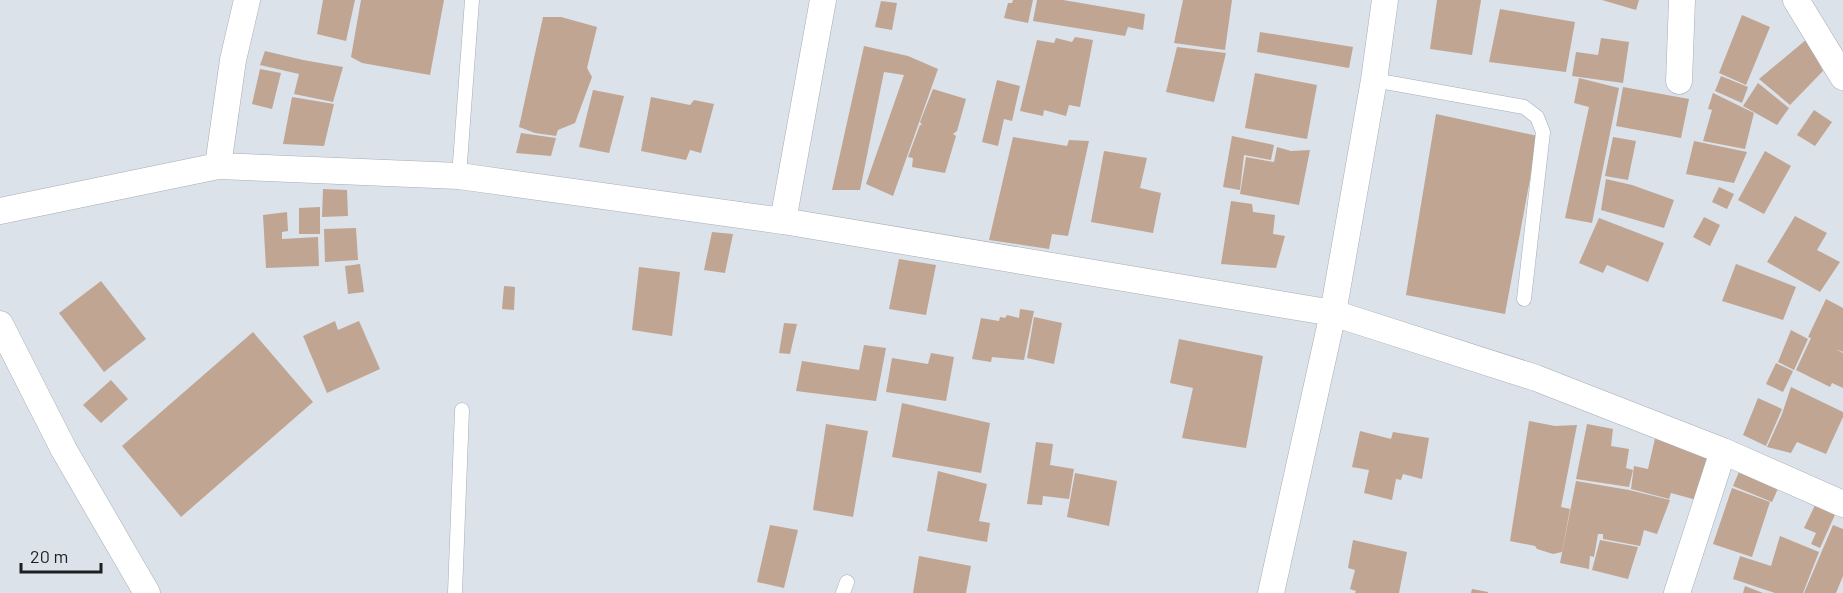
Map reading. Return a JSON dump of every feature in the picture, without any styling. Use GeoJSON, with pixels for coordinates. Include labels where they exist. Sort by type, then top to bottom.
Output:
{"type":"FeatureCollection","features":[{"type":"Feature","properties":{"kind":"street"},"geometry":{"type":"LineString","coordinates":[[218,166],[232,60],[247,0]]}},
{"type":"Feature","properties":{"kind":"street"},"geometry":{"type":"LineString","coordinates":[[783,221],[823,0]]}},
{"type":"Feature","properties":{"kind":"street"},"geometry":{"type":"LineString","coordinates":[[1270,593],[1333,313],[1374,80],[1385,0]]}},
{"type":"Feature","properties":{"kind":"street"},"geometry":{"type":"LineString","coordinates":[[1679,81],[1682,0]]}},
{"type":"Feature","properties":{"kind":"street"},"geometry":{"type":"LineString","coordinates":[[1796,0],[1843,77]]}},
{"type":"Feature","properties":{"kind":"street"},"geometry":{"type":"LineString","coordinates":[[0,211],[218,166],[459,176],[783,221],[1333,313],[1536,378],[1723,451],[1843,504]]}},
{"type":"Feature","properties":{"kind":"street"},"geometry":{"type":"LineString","coordinates":[[0,324],[64,450],[147,593]]}},
{"type":"Feature","properties":{"kind":"street"},"geometry":{"type":"LineString","coordinates":[[1677,593],[1723,451]]}},
{"type":"Feature","properties":{"kind":"lane"},"geometry":{"type":"LineString","coordinates":[[459,176],[472,0]]}},
{"type":"Feature","properties":{"kind":"lane"},"geometry":{"type":"LineString","coordinates":[[1374,80],[1524,107],[1537,117],[1543,132],[1524,299]]}},
{"type":"Feature","properties":{"kind":"lane"},"geometry":{"type":"LineString","coordinates":[[455,593],[462,410]]}},
{"type":"Feature","properties":{"kind":"building"},"geometry":{"type":"Polygon","coordinates":[[[323,0],[355,0],[346,41],[317,34],[323,0]]]}},
{"type":"Feature","properties":{"kind":"building"},"geometry":{"type":"Polygon","coordinates":[[[361,0],[444,0],[430,75],[362,63],[351,57],[361,0]]]}},
{"type":"Feature","properties":{"kind":"building"},"geometry":{"type":"Polygon","coordinates":[[[1013,0],[1033,0],[1028,23],[1004,18],[1008,3],[1012,3],[1013,0]]]}},
{"type":"Feature","properties":{"kind":"building"},"geometry":{"type":"Polygon","coordinates":[[[1037,0],[1063,0],[1145,14],[1143,30],[1128,27],[1125,36],[1033,21],[1037,0]]]}},
{"type":"Feature","properties":{"kind":"building"},"geometry":{"type":"Polygon","coordinates":[[[1183,0],[1232,0],[1225,50],[1174,43],[1183,0]]]}},
{"type":"Feature","properties":{"kind":"building"},"geometry":{"type":"Polygon","coordinates":[[[1437,0],[1481,0],[1472,55],[1430,49],[1437,0]]]}},
{"type":"Feature","properties":{"kind":"building"},"geometry":{"type":"Polygon","coordinates":[[[1602,0],[1639,0],[1636,10],[1602,0]]]}},
{"type":"Feature","properties":{"kind":"building"},"geometry":{"type":"Polygon","coordinates":[[[881,1],[897,3],[892,30],[875,27],[881,1]]]}},
{"type":"Feature","properties":{"kind":"building"},"geometry":{"type":"Polygon","coordinates":[[[1500,9],[1575,22],[1566,72],[1489,62],[1500,9]]]}},
{"type":"Feature","properties":{"kind":"building"},"geometry":{"type":"Polygon","coordinates":[[[1742,15],[1770,27],[1746,85],[1719,73],[1742,15]]]}},
{"type":"Feature","properties":{"kind":"building"},"geometry":{"type":"Polygon","coordinates":[[[543,17],[561,17],[597,27],[587,68],[592,77],[575,123],[558,130],[556,136],[535,133],[519,127],[543,17]]]}},
{"type":"Feature","properties":{"kind":"building"},"geometry":{"type":"Polygon","coordinates":[[[1260,32],[1353,47],[1349,68],[1257,52],[1260,32]]]}},
{"type":"Feature","properties":{"kind":"building"},"geometry":{"type":"Polygon","coordinates":[[[1075,37],[1093,40],[1080,107],[1069,105],[1066,116],[1044,110],[1043,116],[1020,111],[1037,40],[1054,43],[1056,38],[1072,42],[1075,37]]]}},
{"type":"Feature","properties":{"kind":"building"},"geometry":{"type":"Polygon","coordinates":[[[1601,38],[1629,42],[1623,83],[1572,76],[1576,52],[1598,55],[1601,38]]]}},
{"type":"Feature","properties":{"kind":"building"},"geometry":{"type":"Polygon","coordinates":[[[1807,39],[1823,71],[1790,105],[1759,79],[1807,39]]]}},
{"type":"Feature","properties":{"kind":"building"},"geometry":{"type":"Polygon","coordinates":[[[864,46],[908,56],[938,69],[893,196],[866,184],[904,75],[884,72],[860,190],[832,190],[864,46]]]}},
{"type":"Feature","properties":{"kind":"building"},"geometry":{"type":"Polygon","coordinates":[[[1177,47],[1226,53],[1214,102],[1166,92],[1177,47]]]}},
{"type":"Feature","properties":{"kind":"building"},"geometry":{"type":"Polygon","coordinates":[[[265,51],[343,67],[333,102],[294,94],[299,74],[260,65],[265,51]]]}},
{"type":"Feature","properties":{"kind":"building"},"geometry":{"type":"Polygon","coordinates":[[[260,69],[281,73],[272,109],[252,104],[260,69]]]}},
{"type":"Feature","properties":{"kind":"building"},"geometry":{"type":"Polygon","coordinates":[[[1255,73],[1317,85],[1307,139],[1245,128],[1255,73]]]}},
{"type":"Feature","properties":{"kind":"building"},"geometry":{"type":"Polygon","coordinates":[[[1721,76],[1748,87],[1742,103],[1715,91],[1721,76]]]}},
{"type":"Feature","properties":{"kind":"building"},"geometry":{"type":"Polygon","coordinates":[[[1579,78],[1619,88],[1592,223],[1565,218],[1589,107],[1574,103],[1579,78]]]}},
{"type":"Feature","properties":{"kind":"building"},"geometry":{"type":"Polygon","coordinates":[[[997,80],[1020,86],[1012,121],[1004,119],[998,146],[982,142],[997,80]]]}},
{"type":"Feature","properties":{"kind":"building"},"geometry":{"type":"Polygon","coordinates":[[[1758,83],[1789,108],[1777,125],[1743,106],[1758,83]]]}},
{"type":"Feature","properties":{"kind":"building"},"geometry":{"type":"Polygon","coordinates":[[[1623,87],[1689,99],[1681,138],[1616,126],[1623,87]]]}},
{"type":"Feature","properties":{"kind":"building"},"geometry":{"type":"Polygon","coordinates":[[[933,89],[966,99],[957,131],[953,134],[956,136],[945,173],[912,167],[913,158],[908,157],[920,125],[922,125],[920,122],[933,89]]]}},
{"type":"Feature","properties":{"kind":"building"},"geometry":{"type":"Polygon","coordinates":[[[593,90],[624,96],[609,153],[579,147],[593,90]]]}},
{"type":"Feature","properties":{"kind":"building"},"geometry":{"type":"Polygon","coordinates":[[[1713,93],[1754,113],[1745,149],[1703,141],[1712,110],[1708,109],[1713,93]]]}},
{"type":"Feature","properties":{"kind":"building"},"geometry":{"type":"Polygon","coordinates":[[[292,97],[334,104],[324,146],[283,144],[292,97]]]}},
{"type":"Feature","properties":{"kind":"building"},"geometry":{"type":"Polygon","coordinates":[[[651,97],[690,105],[694,100],[714,104],[701,153],[690,150],[686,160],[641,151],[651,97]]]}},
{"type":"Feature","properties":{"kind":"building"},"geometry":{"type":"Polygon","coordinates":[[[1814,110],[1832,122],[1815,146],[1797,135],[1814,110]]]}},
{"type":"Feature","properties":{"kind":"building"},"geometry":{"type":"Polygon","coordinates":[[[1436,114],[1538,136],[1505,314],[1406,295],[1436,114]]]}},
{"type":"Feature","properties":{"kind":"building"},"geometry":{"type":"Polygon","coordinates":[[[521,133],[556,138],[551,156],[516,153],[521,133]]]}},
{"type":"Feature","properties":{"kind":"building"},"geometry":{"type":"Polygon","coordinates":[[[1232,136],[1274,145],[1271,160],[1244,155],[1240,190],[1223,187],[1232,136]]]}},
{"type":"Feature","properties":{"kind":"building"},"geometry":{"type":"Polygon","coordinates":[[[1013,137],[1067,146],[1069,140],[1089,141],[1068,236],[1052,234],[1049,249],[989,240],[1013,137]]]}},
{"type":"Feature","properties":{"kind":"building"},"geometry":{"type":"Polygon","coordinates":[[[1613,137],[1636,141],[1628,180],[1605,176],[1613,137]]]}},
{"type":"Feature","properties":{"kind":"building"},"geometry":{"type":"Polygon","coordinates":[[[1694,141],[1747,152],[1734,183],[1686,174],[1694,141]]]}},
{"type":"Feature","properties":{"kind":"building"},"geometry":{"type":"Polygon","coordinates":[[[1277,147],[1291,151],[1310,150],[1299,205],[1240,194],[1246,157],[1274,162],[1277,147]]]}},
{"type":"Feature","properties":{"kind":"building"},"geometry":{"type":"Polygon","coordinates":[[[1104,151],[1147,158],[1140,188],[1161,193],[1153,233],[1091,222],[1104,151]]]}},
{"type":"Feature","properties":{"kind":"building"},"geometry":{"type":"Polygon","coordinates":[[[1765,151],[1791,166],[1764,214],[1738,200],[1765,151]]]}},
{"type":"Feature","properties":{"kind":"building"},"geometry":{"type":"Polygon","coordinates":[[[1606,179],[1632,185],[1674,200],[1664,228],[1601,210],[1606,179]]]}},
{"type":"Feature","properties":{"kind":"building"},"geometry":{"type":"Polygon","coordinates":[[[1719,187],[1734,194],[1727,209],[1712,202],[1719,187]]]}},
{"type":"Feature","properties":{"kind":"building"},"geometry":{"type":"Polygon","coordinates":[[[323,189],[347,190],[348,216],[322,217],[323,189]]]}},
{"type":"Feature","properties":{"kind":"building"},"geometry":{"type":"Polygon","coordinates":[[[1231,201],[1252,204],[1253,212],[1275,215],[1273,234],[1285,236],[1276,268],[1221,264],[1231,201]]]}},
{"type":"Feature","properties":{"kind":"building"},"geometry":{"type":"Polygon","coordinates":[[[320,207],[320,234],[299,234],[299,208],[320,207]]]}},
{"type":"Feature","properties":{"kind":"building"},"geometry":{"type":"Polygon","coordinates":[[[287,212],[288,231],[282,232],[282,239],[318,237],[319,266],[266,268],[263,215],[287,212]]]}},
{"type":"Feature","properties":{"kind":"building"},"geometry":{"type":"Polygon","coordinates":[[[1795,216],[1827,233],[1817,250],[1840,262],[1820,292],[1767,262],[1795,216]]]}},
{"type":"Feature","properties":{"kind":"building"},"geometry":{"type":"Polygon","coordinates":[[[1704,217],[1720,225],[1710,246],[1693,237],[1704,217]]]}},
{"type":"Feature","properties":{"kind":"building"},"geometry":{"type":"Polygon","coordinates":[[[1599,218],[1664,243],[1648,282],[1607,265],[1603,273],[1579,263],[1599,218]]]}},
{"type":"Feature","properties":{"kind":"building"},"geometry":{"type":"Polygon","coordinates":[[[356,228],[358,260],[325,262],[324,229],[356,228]]]}},
{"type":"Feature","properties":{"kind":"building"},"geometry":{"type":"Polygon","coordinates":[[[712,232],[733,234],[725,273],[704,270],[712,232]]]}},
{"type":"Feature","properties":{"kind":"building"},"geometry":{"type":"Polygon","coordinates":[[[899,259],[936,265],[926,315],[889,309],[899,259]]]}},
{"type":"Feature","properties":{"kind":"building"},"geometry":{"type":"Polygon","coordinates":[[[360,264],[364,292],[348,294],[345,266],[360,264]]]}},
{"type":"Feature","properties":{"kind":"building"},"geometry":{"type":"Polygon","coordinates":[[[1736,264],[1796,287],[1783,320],[1722,301],[1736,264]]]}},
{"type":"Feature","properties":{"kind":"building"},"geometry":{"type":"Polygon","coordinates":[[[639,267],[680,272],[672,336],[632,330],[639,267]]]}},
{"type":"Feature","properties":{"kind":"building"},"geometry":{"type":"Polygon","coordinates":[[[101,281],[146,339],[104,372],[59,313],[101,281]]]}},
{"type":"Feature","properties":{"kind":"building"},"geometry":{"type":"Polygon","coordinates":[[[504,286],[515,287],[514,310],[502,309],[504,286]]]}},
{"type":"Feature","properties":{"kind":"building"},"geometry":{"type":"Polygon","coordinates":[[[1826,299],[1843,308],[1843,352],[1835,349],[1843,353],[1843,388],[1832,383],[1830,387],[1796,370],[1826,299]]]}},
{"type":"Feature","properties":{"kind":"building"},"geometry":{"type":"Polygon","coordinates":[[[1020,309],[1034,311],[1024,360],[992,357],[991,362],[972,359],[981,318],[999,321],[1000,317],[1005,318],[1007,315],[1019,318],[1020,309]]]}},
{"type":"Feature","properties":{"kind":"building"},"geometry":{"type":"Polygon","coordinates":[[[1034,317],[1062,323],[1054,364],[1027,358],[1034,317]]]}},
{"type":"Feature","properties":{"kind":"building"},"geometry":{"type":"Polygon","coordinates":[[[335,321],[338,330],[359,321],[380,369],[327,393],[303,336],[335,321]]]}},
{"type":"Feature","properties":{"kind":"building"},"geometry":{"type":"Polygon","coordinates":[[[784,323],[797,324],[790,354],[779,353],[784,323]]]}},
{"type":"Feature","properties":{"kind":"building"},"geometry":{"type":"Polygon","coordinates":[[[1791,330],[1808,339],[1794,370],[1778,362],[1791,330]]]}},
{"type":"Feature","properties":{"kind":"building"},"geometry":{"type":"Polygon","coordinates":[[[253,332],[313,402],[181,517],[122,446],[253,332]]]}},
{"type":"Feature","properties":{"kind":"building"},"geometry":{"type":"Polygon","coordinates":[[[1179,339],[1263,356],[1246,448],[1182,438],[1193,388],[1170,383],[1179,339]]]}},
{"type":"Feature","properties":{"kind":"building"},"geometry":{"type":"Polygon","coordinates":[[[864,345],[886,348],[876,401],[796,391],[802,361],[859,370],[864,345]]]}},
{"type":"Feature","properties":{"kind":"building"},"geometry":{"type":"Polygon","coordinates":[[[931,353],[954,357],[946,401],[886,392],[892,358],[928,364],[931,353]]]}},
{"type":"Feature","properties":{"kind":"building"},"geometry":{"type":"Polygon","coordinates":[[[1776,363],[1793,371],[1783,392],[1766,384],[1776,363]]]}},
{"type":"Feature","properties":{"kind":"building"},"geometry":{"type":"Polygon","coordinates":[[[111,380],[128,399],[101,423],[83,405],[111,380]]]}},
{"type":"Feature","properties":{"kind":"building"},"geometry":{"type":"Polygon","coordinates":[[[1791,387],[1843,412],[1843,417],[1826,454],[1797,442],[1791,453],[1767,447],[1791,387]]]}},
{"type":"Feature","properties":{"kind":"building"},"geometry":{"type":"Polygon","coordinates":[[[1758,398],[1782,409],[1766,446],[1743,435],[1758,398]]]}},
{"type":"Feature","properties":{"kind":"building"},"geometry":{"type":"Polygon","coordinates":[[[902,403],[990,423],[981,473],[892,457],[902,403]]]}},
{"type":"Feature","properties":{"kind":"building"},"geometry":{"type":"Polygon","coordinates":[[[1529,421],[1555,426],[1577,425],[1561,507],[1570,509],[1562,552],[1553,554],[1537,549],[1535,546],[1510,541],[1529,421]]]}},
{"type":"Feature","properties":{"kind":"building"},"geometry":{"type":"Polygon","coordinates":[[[826,424],[868,431],[853,517],[813,510],[826,424]]]}},
{"type":"Feature","properties":{"kind":"building"},"geometry":{"type":"Polygon","coordinates":[[[1587,424],[1613,429],[1611,446],[1629,449],[1626,468],[1633,470],[1629,487],[1576,479],[1587,424]]]}},
{"type":"Feature","properties":{"kind":"building"},"geometry":{"type":"Polygon","coordinates":[[[1360,431],[1391,439],[1393,432],[1429,438],[1422,479],[1403,474],[1401,480],[1396,479],[1392,500],[1364,493],[1369,470],[1352,467],[1360,431]]]}},
{"type":"Feature","properties":{"kind":"building"},"geometry":{"type":"Polygon","coordinates":[[[1656,434],[1716,460],[1704,502],[1671,493],[1669,499],[1631,489],[1634,466],[1648,469],[1656,434]]]}},
{"type":"Feature","properties":{"kind":"building"},"geometry":{"type":"Polygon","coordinates":[[[1036,442],[1053,444],[1050,465],[1074,469],[1069,499],[1043,496],[1042,505],[1027,504],[1036,442]]]}},
{"type":"Feature","properties":{"kind":"building"},"geometry":{"type":"Polygon","coordinates":[[[1741,467],[1780,484],[1772,502],[1733,486],[1741,467]]]}},
{"type":"Feature","properties":{"kind":"building"},"geometry":{"type":"Polygon","coordinates":[[[938,471],[987,484],[979,521],[990,523],[987,542],[927,531],[938,471]]]}},
{"type":"Feature","properties":{"kind":"building"},"geometry":{"type":"Polygon","coordinates":[[[1075,473],[1117,481],[1109,526],[1067,517],[1075,473]]]}},
{"type":"Feature","properties":{"kind":"building"},"geometry":{"type":"Polygon","coordinates":[[[1576,481],[1670,500],[1657,534],[1644,530],[1640,546],[1603,539],[1603,534],[1598,534],[1594,557],[1590,556],[1589,569],[1560,563],[1576,481]]]}},
{"type":"Feature","properties":{"kind":"building"},"geometry":{"type":"Polygon","coordinates":[[[1732,488],[1770,502],[1752,557],[1713,544],[1732,488]]]}},
{"type":"Feature","properties":{"kind":"building"},"geometry":{"type":"Polygon","coordinates":[[[1818,499],[1838,508],[1820,548],[1811,544],[1816,533],[1804,528],[1818,499]]]}},
{"type":"Feature","properties":{"kind":"building"},"geometry":{"type":"Polygon","coordinates":[[[770,525],[798,530],[784,588],[757,582],[770,525]]]}},
{"type":"Feature","properties":{"kind":"building"},"geometry":{"type":"Polygon","coordinates":[[[1833,525],[1843,529],[1843,576],[1836,593],[1804,593],[1833,525]]]}},
{"type":"Feature","properties":{"kind":"building"},"geometry":{"type":"Polygon","coordinates":[[[1780,536],[1819,552],[1803,593],[1775,593],[1733,579],[1740,556],[1771,566],[1780,536]]]}},
{"type":"Feature","properties":{"kind":"building"},"geometry":{"type":"Polygon","coordinates":[[[1353,540],[1407,552],[1399,593],[1355,593],[1356,591],[1350,589],[1355,570],[1348,568],[1353,540]]]}},
{"type":"Feature","properties":{"kind":"building"},"geometry":{"type":"Polygon","coordinates":[[[1600,540],[1638,547],[1628,579],[1592,570],[1600,540]]]}},
{"type":"Feature","properties":{"kind":"building"},"geometry":{"type":"Polygon","coordinates":[[[919,556],[971,566],[966,593],[913,593],[919,556]]]}},
{"type":"Feature","properties":{"kind":"building"},"geometry":{"type":"Polygon","coordinates":[[[1745,586],[1763,593],[1743,593],[1745,586]]]}},
{"type":"Feature","properties":{"kind":"building"},"geometry":{"type":"Polygon","coordinates":[[[1472,589],[1488,592],[1488,593],[1471,593],[1472,589]]]}}]}
